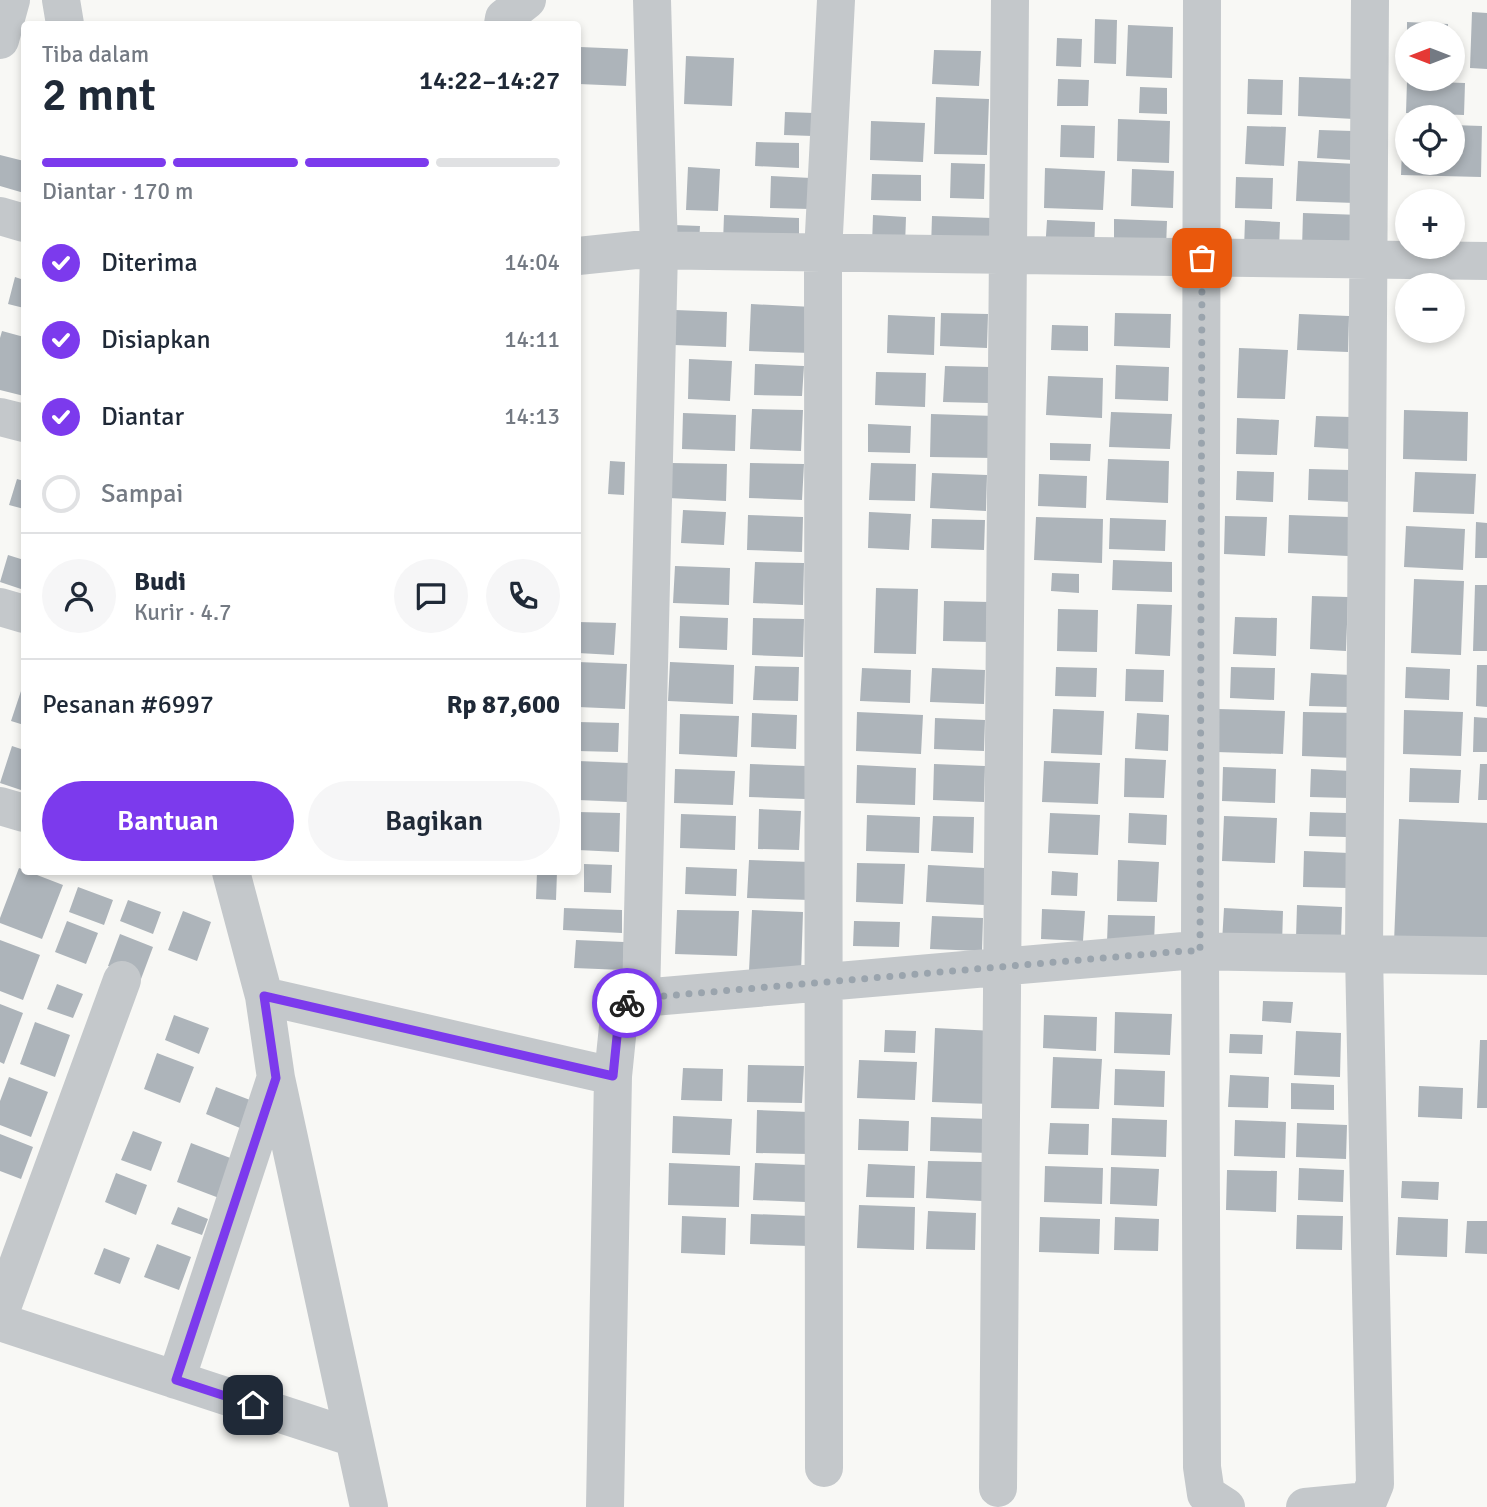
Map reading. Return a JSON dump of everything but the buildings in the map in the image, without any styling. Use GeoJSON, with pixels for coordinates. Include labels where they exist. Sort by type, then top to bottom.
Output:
{"type":"FeatureCollection","features":[{"type":"Feature","properties":{"kind":"street"},"geometry":{"type":"LineString","coordinates":[[0,40],[11,0]]}},
{"type":"Feature","properties":{"kind":"street"},"geometry":{"type":"LineString","coordinates":[[61,0],[64,21]]}},
{"type":"Feature","properties":{"kind":"street"},"geometry":{"type":"LineString","coordinates":[[504,21],[527,0]]}},
{"type":"Feature","properties":{"kind":"street"},"geometry":{"type":"LineString","coordinates":[[641,998],[659,251],[652,0]]}},
{"type":"Feature","properties":{"kind":"street"},"geometry":{"type":"LineString","coordinates":[[824,1468],[823,253],[836,0]]}},
{"type":"Feature","properties":{"kind":"street"},"geometry":{"type":"LineString","coordinates":[[998,1489],[1010,0]]}},
{"type":"Feature","properties":{"kind":"street"},"geometry":{"type":"LineString","coordinates":[[1202,0],[1202,1467],[1206,1494],[1226,1507]]}},
{"type":"Feature","properties":{"kind":"street"},"geometry":{"type":"LineString","coordinates":[[1306,1507],[1368,1501],[1375,1484],[1364,954],[1370,0]]}},
{"type":"Feature","properties":{"kind":"street"},"geometry":{"type":"LineString","coordinates":[[0,216],[21,222]]}},
{"type":"Feature","properties":{"kind":"street"},"geometry":{"type":"LineString","coordinates":[[581,256],[636,250],[1487,261]]}},
{"type":"Feature","properties":{"kind":"street"},"geometry":{"type":"LineString","coordinates":[[0,416],[21,422]]}},
{"type":"Feature","properties":{"kind":"street"},"geometry":{"type":"LineString","coordinates":[[0,607],[21,613]]}},
{"type":"Feature","properties":{"kind":"street"},"geometry":{"type":"LineString","coordinates":[[0,806],[21,812]]}},
{"type":"Feature","properties":{"kind":"street"},"geometry":{"type":"LineString","coordinates":[[232,875],[264,996],[276,1078],[369,1507]]}},
{"type":"Feature","properties":{"kind":"street"},"geometry":{"type":"LineString","coordinates":[[605,1507],[613,1076],[620,1007],[628,1002],[641,998],[1184,951],[1487,956]]}},
{"type":"Feature","properties":{"kind":"street"},"geometry":{"type":"LineString","coordinates":[[0,1313],[122,980]]}},
{"type":"Feature","properties":{"kind":"street"},"geometry":{"type":"LineString","coordinates":[[264,996],[613,1076]]}},
{"type":"Feature","properties":{"kind":"street"},"geometry":{"type":"LineString","coordinates":[[176,1380],[276,1078]]}},
{"type":"Feature","properties":{"kind":"street"},"geometry":{"type":"LineString","coordinates":[[0,1322],[355,1438]]}},
{"type":"Feature","properties":{"kind":"way so far"},"geometry":{"type":"LineString","coordinates":[[627,1003],[641,998],[1200,951],[1202,258]]}},
{"type":"Feature","properties":{"kind":"route"},"geometry":{"type":"LineString","coordinates":[[253,1405],[176,1380],[276,1078],[264,996],[613,1076],[620,1007],[627,1003]]}}]}
